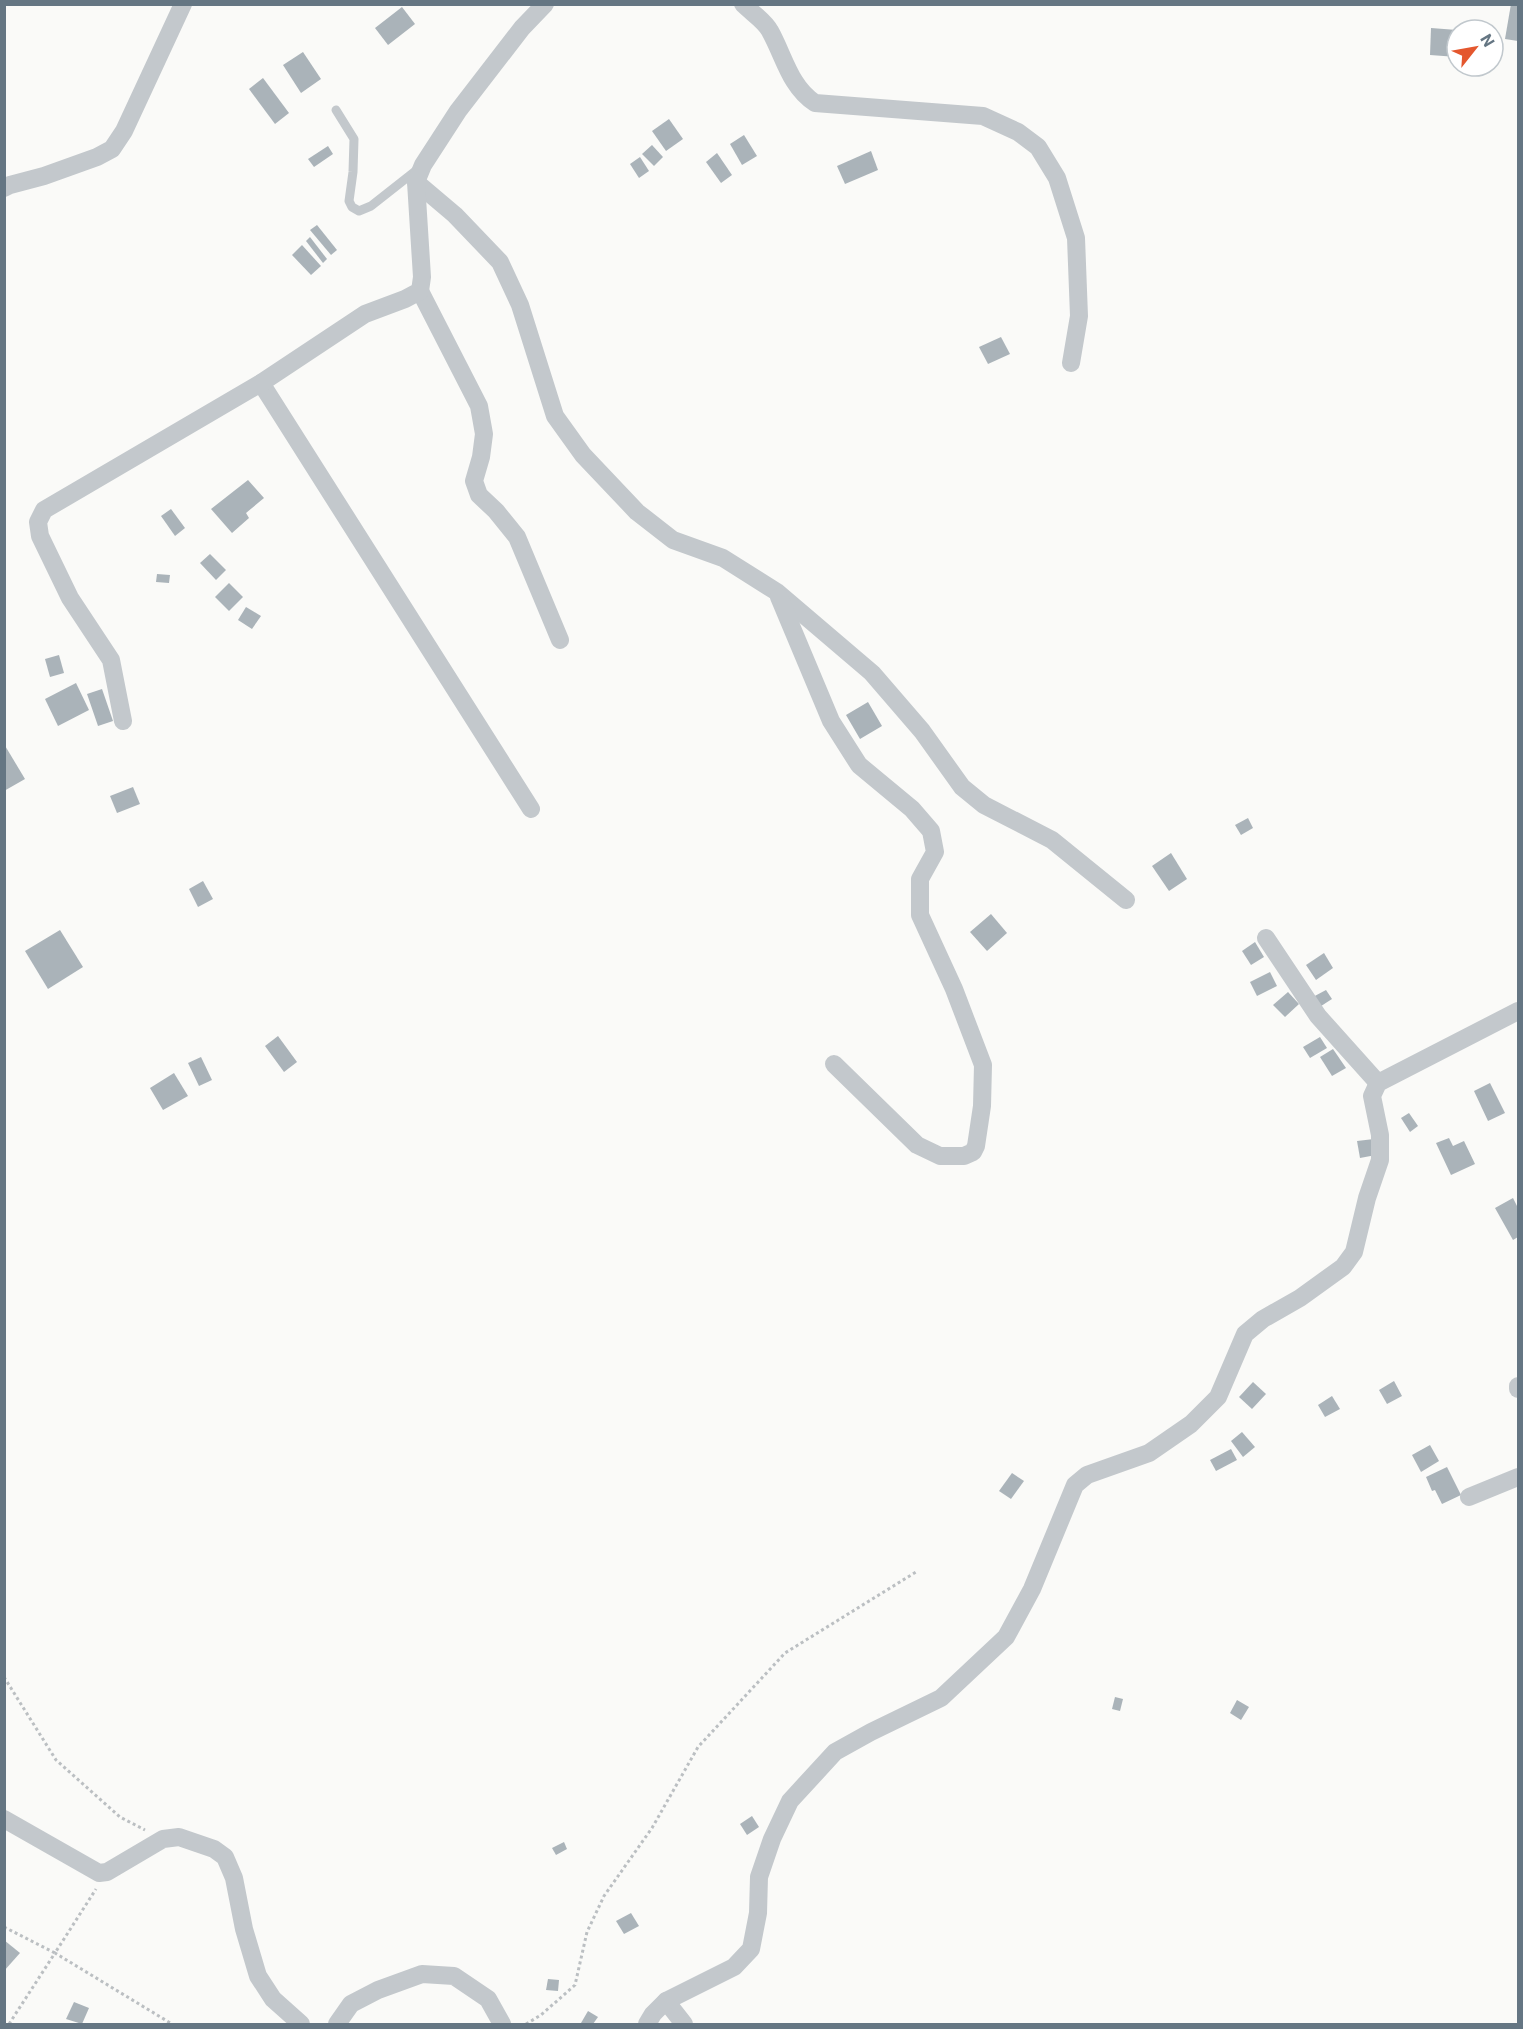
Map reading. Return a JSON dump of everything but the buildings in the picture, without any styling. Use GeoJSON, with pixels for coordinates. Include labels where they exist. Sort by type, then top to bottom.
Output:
{"type":"FeatureCollection","features":[{"type":"Feature","properties":{"kind":"street"},"geometry":{"type":"LineString","coordinates":[[4,188],[97,157],[112,149],[124,131],[183,4]]}},
{"type":"Feature","properties":{"kind":"street"},"geometry":{"type":"LineString","coordinates":[[545,4],[522,28],[472,93],[420,174],[422,277],[420,291],[479,406],[484,434],[474,481],[479,495],[496,511],[517,537],[560,640]]}},
{"type":"Feature","properties":{"kind":"street"},"geometry":{"type":"LineString","coordinates":[[743,4],[770,29],[795,83],[805,97],[815,103],[983,116],[1018,132],[1038,147],[1057,178],[1076,238],[1079,316],[1071,363]]}},
{"type":"Feature","properties":{"kind":"street"},"geometry":{"type":"LineString","coordinates":[[420,174],[500,262],[520,305],[555,416],[583,455],[638,512],[673,540],[723,558],[777,592],[872,673],[922,731],[962,787],[984,806],[1052,840],[1126,900]]}},
{"type":"Feature","properties":{"kind":"street"},"geometry":{"type":"LineString","coordinates":[[123,721],[111,660],[70,598],[40,536],[38,522],[44,510],[261,383],[365,314],[420,291]]}},
{"type":"Feature","properties":{"kind":"street"},"geometry":{"type":"LineString","coordinates":[[261,383],[531,809]]}},
{"type":"Feature","properties":{"kind":"street"},"geometry":{"type":"LineString","coordinates":[[777,592],[831,721],[859,765],[912,809],[931,831],[935,852],[920,879],[920,915],[954,989],[983,1065],[982,1106],[973,1152],[964,1156],[940,1156],[917,1145],[834,1064]]}},
{"type":"Feature","properties":{"kind":"street"},"geometry":{"type":"LineString","coordinates":[[1266,938],[1318,1016],[1378,1083]]}},
{"type":"Feature","properties":{"kind":"street"},"geometry":{"type":"LineString","coordinates":[[647,2025],[653,2014],[666,2001],[734,1967],[752,1949],[758,1913],[759,1877],[772,1839],[790,1801],[835,1752],[941,1698],[1006,1637],[1032,1589],[1075,1485],[1087,1475],[1149,1453],[1191,1424],[1218,1396],[1245,1334],[1263,1319],[1300,1298],[1343,1266],[1354,1252],[1367,1198],[1380,1160],[1380,1136],[1372,1096],[1378,1083],[1518,1011]]}},
{"type":"Feature","properties":{"kind":"street"},"geometry":{"type":"LineString","coordinates":[[1469,1497],[1518,1477]]}},
{"type":"Feature","properties":{"kind":"street"},"geometry":{"type":"LineString","coordinates":[[4,1819],[99,1874],[107,1872],[163,1839],[179,1837],[214,1849],[225,1857],[234,1878],[244,1929],[258,1976],[273,1999],[301,2025]]}},
{"type":"Feature","properties":{"kind":"street"},"geometry":{"type":"LineString","coordinates":[[337,2025],[351,2004],[378,1989],[422,1974],[454,1976],[488,1999],[502,2025]]}},
{"type":"Feature","properties":{"kind":"street"},"geometry":{"type":"LineString","coordinates":[[666,2001],[684,2025]]}},
{"type":"Feature","properties":{"kind":"lane"},"geometry":{"type":"LineString","coordinates":[[336,110],[354,139],[349,201],[352,207],[359,211],[371,206],[420,174]]}},
{"type":"Feature","properties":{"kind":"path"},"geometry":{"type":"LineString","coordinates":[[526,2025],[575,1985],[587,1932],[604,1896],[652,1828],[698,1747],[784,1653],[916,1572]]}},
{"type":"Feature","properties":{"kind":"path"},"geometry":{"type":"LineString","coordinates":[[4,1677],[56,1760],[120,1817],[163,1839]]}},
{"type":"Feature","properties":{"kind":"path"},"geometry":{"type":"LineString","coordinates":[[9,2025],[107,1872]]}},
{"type":"Feature","properties":{"kind":"path"},"geometry":{"type":"LineString","coordinates":[[4,1927],[55,1953],[172,2025]]}}]}
